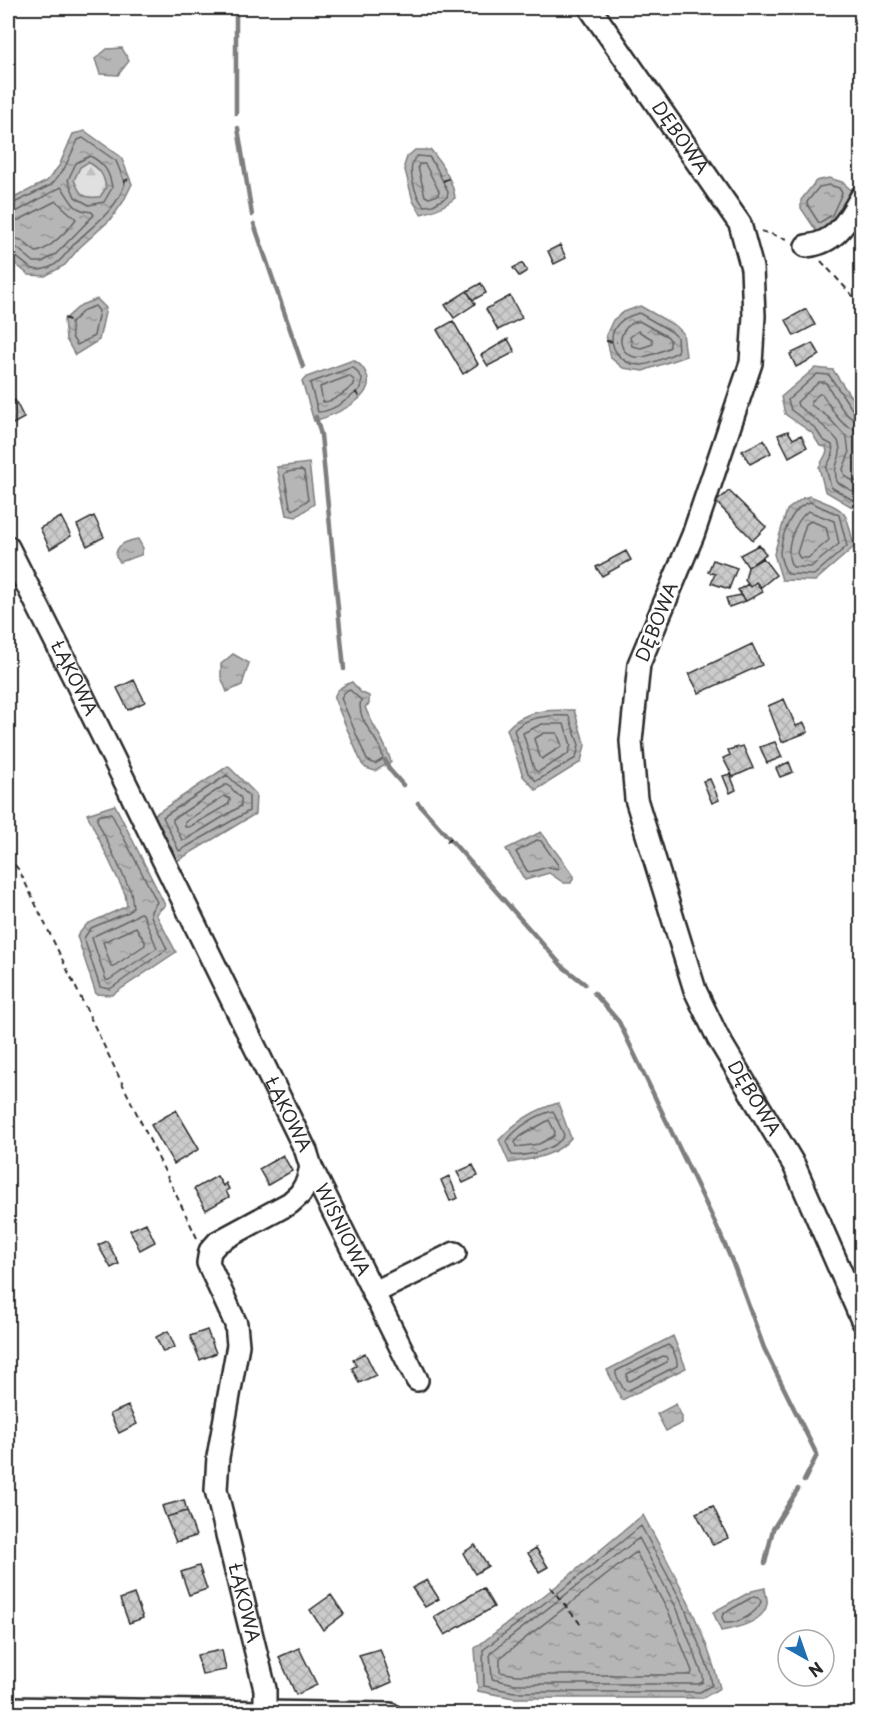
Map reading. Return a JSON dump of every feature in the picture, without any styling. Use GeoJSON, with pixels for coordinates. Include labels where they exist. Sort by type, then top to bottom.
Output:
{"type":"FeatureCollection","features":[{"type":"Feature","properties":{"kind":"street","name":"DĘBOWA"},"geometry":{"type":"LineString","coordinates":[[590,8],[740,224],[752,268],[754,316],[751,363],[693,536],[639,664],[631,741],[636,799],[695,990],[717,1038],[794,1165],[861,1320]]}},
{"type":"Feature","properties":{"kind":"street"},"geometry":{"type":"LineString","coordinates":[[806,246],[819,245],[842,228],[861,196]]}},
{"type":"Feature","properties":{"kind":"street","name":"ŁĄKOWA"},"geometry":{"type":"LineString","coordinates":[[8,547],[306,1151],[311,1167],[307,1182],[300,1194],[290,1203],[218,1242],[210,1251],[208,1263],[236,1324],[238,1345],[218,1457],[216,1490],[266,1689],[265,1712]]}},
{"type":"Feature","properties":{"kind":"street","name":"WIŚNIOWA"},"geometry":{"type":"LineString","coordinates":[[311,1167],[417,1380]]}},
{"type":"Feature","properties":{"kind":"street","name":"WIŚNIOWA"},"geometry":{"type":"LineString","coordinates":[[374,1293],[455,1253]]}},
{"type":"Feature","properties":{"kind":"street"},"geometry":{"type":"LineString","coordinates":[[8,1708],[390,1713]]}},
{"type":"Feature","properties":{"kind":"path"},"geometry":{"type":"LineString","coordinates":[[123,182],[132,177]]}},
{"type":"Feature","properties":{"kind":"path"},"geometry":{"type":"LineString","coordinates":[[443,182],[450,178]]}},
{"type":"Feature","properties":{"kind":"path"},"geometry":{"type":"LineString","coordinates":[[64,318],[72,321]]}},
{"type":"Feature","properties":{"kind":"path"},"geometry":{"type":"LineString","coordinates":[[606,341],[616,342]]}},
{"type":"Feature","properties":{"kind":"path"},"geometry":{"type":"LineString","coordinates":[[355,392],[361,398]]}},
{"type":"Feature","properties":{"kind":"path"},"geometry":{"type":"LineString","coordinates":[[447,842],[452,837]]}},
{"type":"Feature","properties":{"kind":"path"},"geometry":{"type":"LineString","coordinates":[[8,857],[20,870],[194,1236],[210,1251]]}},
{"type":"Feature","properties":{"kind":"path"},"geometry":{"type":"LineString","coordinates":[[550,1587],[582,1626]]}},
{"type":"Feature","properties":{"kind":"green space"},"geometry":{"type":"Polygon","coordinates":[[[88,162],[103,175],[106,188],[100,197],[83,195],[74,180],[80,167],[88,162]]]}},
{"type":"Feature","properties":{"kind":"water"},"geometry":{"type":"Polygon","coordinates":[[[122,48],[129,61],[118,75],[100,74],[95,59],[107,49],[122,48]]]}},
{"type":"Feature","properties":{"kind":"water"},"geometry":{"type":"Polygon","coordinates":[[[85,131],[121,157],[132,184],[111,219],[79,248],[65,265],[45,276],[29,275],[8,258],[8,201],[47,181],[59,166],[73,134],[85,131]],[[88,162],[80,167],[74,180],[83,195],[100,197],[106,188],[103,176],[96,167],[88,162]]]}},
{"type":"Feature","properties":{"kind":"water"},"geometry":{"type":"Polygon","coordinates":[[[415,150],[431,150],[452,185],[455,198],[431,212],[421,214],[413,201],[404,166],[407,157],[415,150]]]}},
{"type":"Feature","properties":{"kind":"water"},"geometry":{"type":"Polygon","coordinates":[[[829,178],[842,182],[851,190],[837,220],[817,232],[801,208],[801,200],[816,181],[829,178]]]}},
{"type":"Feature","properties":{"kind":"water"},"geometry":{"type":"Polygon","coordinates":[[[97,299],[106,308],[99,340],[75,355],[66,339],[64,320],[81,305],[97,299]]]}},
{"type":"Feature","properties":{"kind":"water"},"geometry":{"type":"Polygon","coordinates":[[[640,306],[676,326],[683,333],[686,356],[643,371],[623,368],[611,358],[606,335],[613,320],[624,312],[640,306]]]}},
{"type":"Feature","properties":{"kind":"water"},"geometry":{"type":"Polygon","coordinates":[[[353,360],[361,365],[366,373],[368,382],[366,390],[360,398],[342,410],[314,421],[302,381],[353,360]]]}},
{"type":"Feature","properties":{"kind":"water"},"geometry":{"type":"Polygon","coordinates":[[[815,368],[833,370],[861,412],[861,502],[852,507],[825,491],[819,467],[827,452],[826,447],[820,446],[812,433],[785,414],[781,397],[815,368]]]}},
{"type":"Feature","properties":{"kind":"water"},"geometry":{"type":"Polygon","coordinates":[[[309,463],[314,504],[296,517],[287,515],[277,467],[309,463]]]}},
{"type":"Feature","properties":{"kind":"water"},"geometry":{"type":"Polygon","coordinates":[[[810,496],[843,512],[849,524],[854,547],[815,581],[782,580],[774,554],[787,510],[803,498],[810,496]]]}},
{"type":"Feature","properties":{"kind":"water"},"geometry":{"type":"Polygon","coordinates":[[[138,539],[143,548],[141,555],[120,562],[116,553],[120,546],[138,539]]]}},
{"type":"Feature","properties":{"kind":"water"},"geometry":{"type":"Polygon","coordinates":[[[233,654],[249,663],[242,685],[227,692],[221,677],[221,664],[233,654]]]}},
{"type":"Feature","properties":{"kind":"water"},"geometry":{"type":"Polygon","coordinates":[[[352,682],[360,692],[369,696],[369,704],[365,707],[391,762],[375,771],[362,764],[334,698],[343,686],[352,682]]]}},
{"type":"Feature","properties":{"kind":"water"},"geometry":{"type":"Polygon","coordinates":[[[574,710],[585,745],[581,762],[536,790],[523,776],[507,729],[514,722],[530,714],[574,710]]]}},
{"type":"Feature","properties":{"kind":"water"},"geometry":{"type":"Polygon","coordinates":[[[228,766],[256,794],[255,814],[177,861],[154,815],[228,766]]]}},
{"type":"Feature","properties":{"kind":"water"},"geometry":{"type":"Polygon","coordinates":[[[115,805],[165,905],[156,914],[176,952],[112,995],[96,994],[77,936],[87,924],[127,906],[125,894],[87,814],[115,805]]]}},
{"type":"Feature","properties":{"kind":"water"},"geometry":{"type":"Polygon","coordinates":[[[541,832],[574,876],[571,883],[564,883],[549,873],[525,880],[506,849],[541,832]]]}},
{"type":"Feature","properties":{"kind":"water"},"geometry":{"type":"Polygon","coordinates":[[[558,1103],[571,1138],[550,1153],[509,1163],[499,1140],[526,1117],[558,1103]]]}},
{"type":"Feature","properties":{"kind":"water"},"geometry":{"type":"Polygon","coordinates":[[[673,1336],[686,1368],[622,1400],[607,1370],[673,1336]]]}},
{"type":"Feature","properties":{"kind":"water"},"geometry":{"type":"Polygon","coordinates":[[[676,1404],[682,1417],[682,1423],[666,1431],[657,1414],[676,1404]]]}},
{"type":"Feature","properties":{"kind":"water"},"geometry":{"type":"Polygon","coordinates":[[[643,1515],[697,1621],[720,1688],[703,1698],[514,1698],[478,1691],[475,1648],[559,1584],[643,1515]]]}},
{"type":"Feature","properties":{"kind":"water"},"geometry":{"type":"Polygon","coordinates":[[[765,1588],[767,1604],[761,1615],[749,1623],[721,1631],[713,1612],[752,1591],[765,1588]]]}},
{"type":"Feature","properties":{"kind":"building"},"geometry":{"type":"Polygon","coordinates":[[[560,245],[566,258],[554,264],[548,251],[560,245]]]}},
{"type":"Feature","properties":{"kind":"building"},"geometry":{"type":"Polygon","coordinates":[[[522,263],[527,271],[519,276],[513,268],[522,263]]]}},
{"type":"Feature","properties":{"kind":"building"},"geometry":{"type":"Polygon","coordinates":[[[481,283],[486,293],[473,300],[467,291],[481,283]]]}},
{"type":"Feature","properties":{"kind":"building"},"geometry":{"type":"Polygon","coordinates":[[[467,291],[475,304],[454,318],[445,305],[467,291]]]}},
{"type":"Feature","properties":{"kind":"building"},"geometry":{"type":"Polygon","coordinates":[[[510,296],[522,318],[498,330],[486,309],[510,296]]]}},
{"type":"Feature","properties":{"kind":"building"},"geometry":{"type":"Polygon","coordinates":[[[806,309],[815,325],[794,336],[786,320],[806,309]]]}},
{"type":"Feature","properties":{"kind":"building"},"geometry":{"type":"Polygon","coordinates":[[[453,321],[478,364],[463,374],[437,330],[453,321]]]}},
{"type":"Feature","properties":{"kind":"building"},"geometry":{"type":"Polygon","coordinates":[[[508,339],[515,352],[488,366],[481,355],[508,339]]]}},
{"type":"Feature","properties":{"kind":"building"},"geometry":{"type":"Polygon","coordinates":[[[813,343],[820,355],[796,367],[790,354],[813,343]]]}},
{"type":"Feature","properties":{"kind":"building"},"geometry":{"type":"Polygon","coordinates":[[[15,400],[24,418],[9,426],[8,429],[8,405],[15,400]]]}},
{"type":"Feature","properties":{"kind":"building"},"geometry":{"type":"Polygon","coordinates":[[[788,431],[793,439],[801,435],[807,447],[789,457],[778,435],[788,431]]]}},
{"type":"Feature","properties":{"kind":"building"},"geometry":{"type":"Polygon","coordinates":[[[764,440],[771,453],[750,464],[742,451],[764,440]]]}},
{"type":"Feature","properties":{"kind":"building"},"geometry":{"type":"Polygon","coordinates":[[[729,491],[766,527],[753,540],[716,502],[729,491]]]}},
{"type":"Feature","properties":{"kind":"building"},"geometry":{"type":"Polygon","coordinates":[[[94,516],[104,537],[87,546],[77,525],[94,516]]]}},
{"type":"Feature","properties":{"kind":"building"},"geometry":{"type":"Polygon","coordinates":[[[61,517],[71,536],[50,549],[40,528],[61,517]]]}},
{"type":"Feature","properties":{"kind":"building"},"geometry":{"type":"Polygon","coordinates":[[[759,545],[766,554],[748,567],[740,555],[759,545]]]}},
{"type":"Feature","properties":{"kind":"building"},"geometry":{"type":"Polygon","coordinates":[[[626,551],[631,560],[602,576],[596,567],[626,551]]]}},
{"type":"Feature","properties":{"kind":"building"},"geometry":{"type":"Polygon","coordinates":[[[763,558],[776,575],[761,587],[756,582],[750,587],[745,580],[748,567],[763,558]]]}},
{"type":"Feature","properties":{"kind":"building"},"geometry":{"type":"Polygon","coordinates":[[[713,560],[737,568],[729,589],[711,583],[715,574],[708,572],[713,560]]]}},
{"type":"Feature","properties":{"kind":"building"},"geometry":{"type":"Polygon","coordinates":[[[756,582],[763,592],[746,601],[738,590],[748,584],[750,587],[756,582]]]}},
{"type":"Feature","properties":{"kind":"building"},"geometry":{"type":"Polygon","coordinates":[[[741,595],[746,601],[729,607],[726,598],[741,595]]]}},
{"type":"Feature","properties":{"kind":"building"},"geometry":{"type":"Polygon","coordinates":[[[752,644],[762,665],[699,693],[689,674],[752,644]]]}},
{"type":"Feature","properties":{"kind":"building"},"geometry":{"type":"Polygon","coordinates":[[[134,680],[145,702],[128,710],[117,688],[134,680]]]}},
{"type":"Feature","properties":{"kind":"building"},"geometry":{"type":"Polygon","coordinates":[[[784,699],[796,726],[804,723],[808,732],[782,742],[768,706],[784,699]]]}},
{"type":"Feature","properties":{"kind":"building"},"geometry":{"type":"Polygon","coordinates":[[[775,742],[782,757],[767,763],[760,747],[775,742]]]}},
{"type":"Feature","properties":{"kind":"building"},"geometry":{"type":"Polygon","coordinates":[[[743,746],[753,768],[733,777],[723,758],[730,755],[728,750],[743,746]]]}},
{"type":"Feature","properties":{"kind":"building"},"geometry":{"type":"Polygon","coordinates":[[[789,762],[793,772],[780,777],[776,768],[789,762]]]}},
{"type":"Feature","properties":{"kind":"building"},"geometry":{"type":"Polygon","coordinates":[[[730,774],[736,790],[730,793],[723,776],[730,774]]]}},
{"type":"Feature","properties":{"kind":"building"},"geometry":{"type":"Polygon","coordinates":[[[710,779],[719,800],[712,803],[703,781],[710,779]]]}},
{"type":"Feature","properties":{"kind":"building"},"geometry":{"type":"Polygon","coordinates":[[[176,1110],[199,1149],[174,1164],[151,1125],[176,1110]]]}},
{"type":"Feature","properties":{"kind":"building"},"geometry":{"type":"Polygon","coordinates":[[[283,1155],[292,1171],[268,1185],[259,1169],[283,1155]]]}},
{"type":"Feature","properties":{"kind":"building"},"geometry":{"type":"Polygon","coordinates":[[[473,1165],[478,1176],[463,1183],[457,1172],[473,1165]]]}},
{"type":"Feature","properties":{"kind":"building"},"geometry":{"type":"Polygon","coordinates":[[[217,1176],[223,1186],[226,1183],[229,1197],[206,1210],[194,1189],[217,1176]]]}},
{"type":"Feature","properties":{"kind":"building"},"geometry":{"type":"Polygon","coordinates":[[[449,1176],[458,1198],[450,1201],[441,1180],[449,1176]]]}},
{"type":"Feature","properties":{"kind":"building"},"geometry":{"type":"Polygon","coordinates":[[[146,1223],[155,1242],[140,1250],[130,1230],[146,1223]]]}},
{"type":"Feature","properties":{"kind":"building"},"geometry":{"type":"Polygon","coordinates":[[[107,1241],[119,1264],[111,1268],[98,1245],[107,1241]]]}},
{"type":"Feature","properties":{"kind":"building"},"geometry":{"type":"Polygon","coordinates":[[[207,1330],[216,1353],[200,1360],[190,1336],[207,1330]]]}},
{"type":"Feature","properties":{"kind":"building"},"geometry":{"type":"Polygon","coordinates":[[[168,1331],[175,1347],[163,1352],[156,1337],[168,1331]]]}},
{"type":"Feature","properties":{"kind":"building"},"geometry":{"type":"Polygon","coordinates":[[[365,1353],[376,1375],[359,1383],[352,1368],[356,1366],[353,1359],[365,1353]]]}},
{"type":"Feature","properties":{"kind":"building"},"geometry":{"type":"Polygon","coordinates":[[[128,1406],[137,1424],[119,1433],[110,1414],[128,1406]]]}},
{"type":"Feature","properties":{"kind":"building"},"geometry":{"type":"Polygon","coordinates":[[[184,1500],[187,1511],[166,1517],[162,1506],[184,1500]]]}},
{"type":"Feature","properties":{"kind":"building"},"geometry":{"type":"Polygon","coordinates":[[[713,1506],[728,1538],[713,1545],[696,1513],[713,1506]]]}},
{"type":"Feature","properties":{"kind":"building"},"geometry":{"type":"Polygon","coordinates":[[[187,1511],[196,1536],[176,1542],[166,1517],[187,1511]]]}},
{"type":"Feature","properties":{"kind":"building"},"geometry":{"type":"Polygon","coordinates":[[[475,1545],[488,1566],[475,1574],[463,1553],[475,1545]]]}},
{"type":"Feature","properties":{"kind":"building"},"geometry":{"type":"Polygon","coordinates":[[[536,1548],[548,1567],[539,1572],[528,1553],[536,1548]]]}},
{"type":"Feature","properties":{"kind":"building"},"geometry":{"type":"Polygon","coordinates":[[[199,1566],[207,1589],[189,1595],[181,1572],[199,1566]]]}},
{"type":"Feature","properties":{"kind":"building"},"geometry":{"type":"Polygon","coordinates":[[[427,1580],[439,1599],[425,1607],[412,1588],[427,1580]]]}},
{"type":"Feature","properties":{"kind":"building"},"geometry":{"type":"Polygon","coordinates":[[[483,1588],[494,1607],[445,1635],[434,1617],[483,1588]]]}},
{"type":"Feature","properties":{"kind":"building"},"geometry":{"type":"Polygon","coordinates":[[[134,1594],[143,1618],[129,1623],[120,1599],[134,1594]]]}},
{"type":"Feature","properties":{"kind":"building"},"geometry":{"type":"Polygon","coordinates":[[[331,1595],[344,1614],[323,1630],[310,1610],[331,1595]]]}},
{"type":"Feature","properties":{"kind":"building"},"geometry":{"type":"Polygon","coordinates":[[[299,1648],[317,1685],[296,1695],[279,1657],[299,1648]]]}},
{"type":"Feature","properties":{"kind":"building"},"geometry":{"type":"Polygon","coordinates":[[[380,1649],[392,1682],[374,1690],[359,1655],[380,1649]]]}},
{"type":"Feature","properties":{"kind":"building"},"geometry":{"type":"Polygon","coordinates":[[[222,1650],[226,1670],[202,1674],[197,1655],[222,1650]]]}},
{"type":"Feature","properties":{"kind":"waterway"},"geometry":{"type":"LineString","coordinates":[[236,8],[236,113]]}},
{"type":"Feature","properties":{"kind":"waterway"},"geometry":{"type":"LineString","coordinates":[[238,128],[252,215]]}},
{"type":"Feature","properties":{"kind":"waterway"},"geometry":{"type":"LineString","coordinates":[[254,224],[303,367]]}},
{"type":"Feature","properties":{"kind":"waterway"},"geometry":{"type":"LineString","coordinates":[[316,417],[321,435],[344,669]]}},
{"type":"Feature","properties":{"kind":"waterway"},"geometry":{"type":"LineString","coordinates":[[385,760],[389,769],[403,785]]}},
{"type":"Feature","properties":{"kind":"waterway"},"geometry":{"type":"LineString","coordinates":[[418,803],[563,967],[585,984]]}},
{"type":"Feature","properties":{"kind":"waterway"},"geometry":{"type":"LineString","coordinates":[[594,993],[619,1022],[717,1227],[735,1268],[764,1348],[817,1455],[804,1481]]}},
{"type":"Feature","properties":{"kind":"waterway"},"geometry":{"type":"LineString","coordinates":[[765,1563],[773,1529],[798,1489]]}}]}
